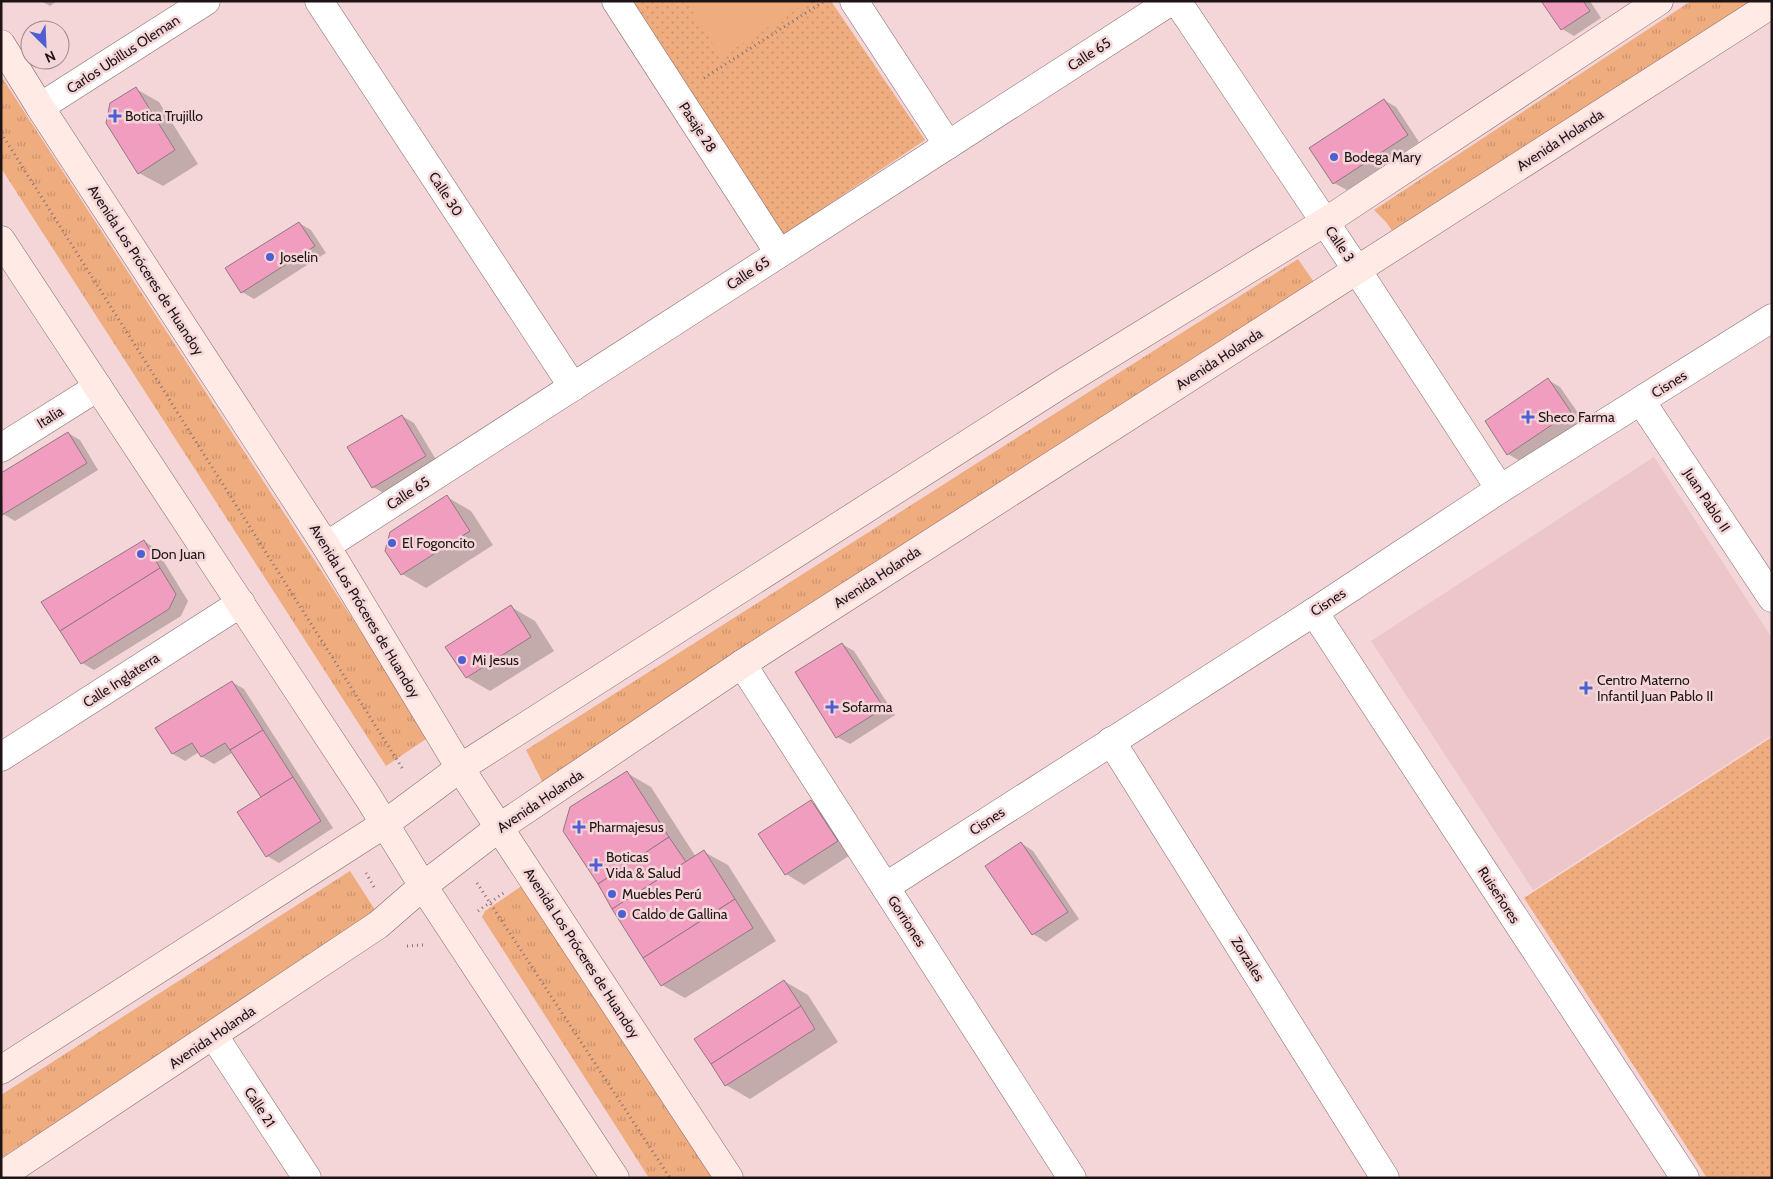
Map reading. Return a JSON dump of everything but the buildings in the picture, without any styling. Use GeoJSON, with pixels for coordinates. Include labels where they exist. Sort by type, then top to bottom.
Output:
{"type":"FeatureCollection","features":[{"type":"Feature","properties":{"kind":"street","name":"Carlos Ubillus Oleman"},"geometry":{"type":"LineString","coordinates":[[40,107],[206,1]]}},
{"type":"Feature","properties":{"kind":"street","name":"Calle 30"},"geometry":{"type":"LineString","coordinates":[[319,1],[573,387]]}},
{"type":"Feature","properties":{"kind":"street","name":"Pasaje 28"},"geometry":{"type":"LineString","coordinates":[[616,1],[779,253]]}},
{"type":"Feature","properties":{"kind":"street"},"geometry":{"type":"LineString","coordinates":[[854,1],[948,145]]}},
{"type":"Feature","properties":{"kind":"street","name":"Calle 65"},"geometry":{"type":"LineString","coordinates":[[326,546],[1170,1]]}},
{"type":"Feature","properties":{"kind":"street","name":"Calle 3"},"geometry":{"type":"LineString","coordinates":[[1177,1],[1357,270],[1500,489]]}},
{"type":"Feature","properties":{"kind":"street"},"geometry":{"type":"LineString","coordinates":[[1,1070],[386,823],[460,768],[1063,383],[1325,222],[1659,1]]}},
{"type":"Feature","properties":{"kind":"street","name":"Avenida Holanda"},"geometry":{"type":"LineString","coordinates":[[1,1176],[214,1036],[378,925],[423,886],[500,827],[742,664],[1772,4]]}},
{"type":"Feature","properties":{"kind":"street","name":"Avenida Los Próceres de Huandoy"},"geometry":{"type":"LineString","coordinates":[[1,44],[326,546],[460,768],[729,1178]]}},
{"type":"Feature","properties":{"kind":"street"},"geometry":{"type":"LineString","coordinates":[[1,240],[386,823],[423,886],[614,1178]]}},
{"type":"Feature","properties":{"kind":"street","name":"Cisnes"},"geometry":{"type":"LineString","coordinates":[[885,887],[1314,612],[1500,489],[1772,318]]}},
{"type":"Feature","properties":{"kind":"street","name":"Italia"},"geometry":{"type":"LineString","coordinates":[[1,448],[98,387]]}},
{"type":"Feature","properties":{"kind":"street","name":"Juan Pablo II"},"geometry":{"type":"LineString","coordinates":[[1641,401],[1772,598]]}},
{"type":"Feature","properties":{"kind":"street","name":"Calle Inglaterra"},"geometry":{"type":"LineString","coordinates":[[1,757],[241,603]]}},
{"type":"Feature","properties":{"kind":"street","name":"Ruiseñores"},"geometry":{"type":"LineString","coordinates":[[1314,612],[1685,1178]]}},
{"type":"Feature","properties":{"kind":"street","name":"Gorriones"},"geometry":{"type":"LineString","coordinates":[[742,664],[1072,1178]]}},
{"type":"Feature","properties":{"kind":"street","name":"Zorzales"},"geometry":{"type":"LineString","coordinates":[[1111,741],[1385,1178]]}},
{"type":"Feature","properties":{"kind":"street","name":"Calle 21"},"geometry":{"type":"LineString","coordinates":[[214,1036],[307,1178]]}},
{"type":"Feature","properties":{"kind":"path"},"geometry":{"type":"LineString","coordinates":[[697,82],[823,1]]}},
{"type":"Feature","properties":{"kind":"path"},"geometry":{"type":"LineString","coordinates":[[1,133],[422,797]]}},
{"type":"Feature","properties":{"kind":"path"},"geometry":{"type":"LineString","coordinates":[[459,858],[490,902],[670,1178]]}},
{"type":"Feature","properties":{"kind":"path"},"geometry":{"type":"LineString","coordinates":[[473,914],[507,890]]}},
{"type":"Feature","properties":{"kind":"path"},"geometry":{"type":"LineString","coordinates":[[406,946],[429,945]]}},
{"type":"Feature","properties":{"kind":"shaded area","name":"Centro Materno Infantil Juan Pablo II"},"geometry":{"type":"Polygon","coordinates":[[[1654,457],[1772,638],[1772,735],[1533,890],[1371,641],[1654,457]]]}},
{"type":"Feature","properties":{"kind":"green space"},"geometry":{"type":"Polygon","coordinates":[[[629,1],[831,1],[925,140],[780,237],[629,1]]]}},
{"type":"Feature","properties":{"kind":"green space"},"geometry":{"type":"Polygon","coordinates":[[[686,1],[808,1],[808,2],[721,57],[686,1]]]}},
{"type":"Feature","properties":{"kind":"green space"},"geometry":{"type":"Polygon","coordinates":[[[1691,1],[1757,1],[1397,238],[1386,222],[1374,210],[1691,1]]]}},
{"type":"Feature","properties":{"kind":"green space"},"geometry":{"type":"Polygon","coordinates":[[[1,76],[429,737],[386,766],[1,168],[1,76]]]}},
{"type":"Feature","properties":{"kind":"green space"},"geometry":{"type":"Polygon","coordinates":[[[1298,259],[1318,288],[543,783],[526,750],[1298,259]]]}},
{"type":"Feature","properties":{"kind":"green space"},"geometry":{"type":"Polygon","coordinates":[[[1772,737],[1772,1178],[1707,1178],[1524,898],[1772,737]]]}},
{"type":"Feature","properties":{"kind":"green space"},"geometry":{"type":"Polygon","coordinates":[[[350,871],[379,916],[1,1158],[1,1095],[350,871]]]}},
{"type":"Feature","properties":{"kind":"green space"},"geometry":{"type":"Polygon","coordinates":[[[523,885],[713,1178],[649,1178],[482,917],[485,911],[523,885]]]}},
{"type":"Feature","properties":{"kind":"place","name":"Botica Trujillo"},"geometry":{"type":"Point","coordinates":[115,116]}},
{"type":"Feature","properties":{"kind":"place","name":"Bodega Mary"},"geometry":{"type":"Point","coordinates":[1334,157]}},
{"type":"Feature","properties":{"kind":"place","name":"Joselin"},"geometry":{"type":"Point","coordinates":[270,257]}},
{"type":"Feature","properties":{"kind":"place","name":"Sheco Farma"},"geometry":{"type":"Point","coordinates":[1528,417]}},
{"type":"Feature","properties":{"kind":"place","name":"El Fogoncito"},"geometry":{"type":"Point","coordinates":[392,543]}},
{"type":"Feature","properties":{"kind":"place","name":"Don Juan"},"geometry":{"type":"Point","coordinates":[141,554]}},
{"type":"Feature","properties":{"kind":"place","name":"Mi Jesus"},"geometry":{"type":"Point","coordinates":[462,660]}},
{"type":"Feature","properties":{"kind":"place","name":"Centro Materno Infantil Juan Pablo II"},"geometry":{"type":"Point","coordinates":[1586,688]}},
{"type":"Feature","properties":{"kind":"place","name":"Sofarma"},"geometry":{"type":"Point","coordinates":[832,707]}},
{"type":"Feature","properties":{"kind":"place","name":"Pharmajesus"},"geometry":{"type":"Point","coordinates":[579,827]}},
{"type":"Feature","properties":{"kind":"place","name":"Boticas Vida & Salud"},"geometry":{"type":"Point","coordinates":[596,865]}},
{"type":"Feature","properties":{"kind":"place","name":"Muebles Perú"},"geometry":{"type":"Point","coordinates":[612,894]}},
{"type":"Feature","properties":{"kind":"place","name":"Caldo de Gallina"},"geometry":{"type":"Point","coordinates":[622,914]}}]}
